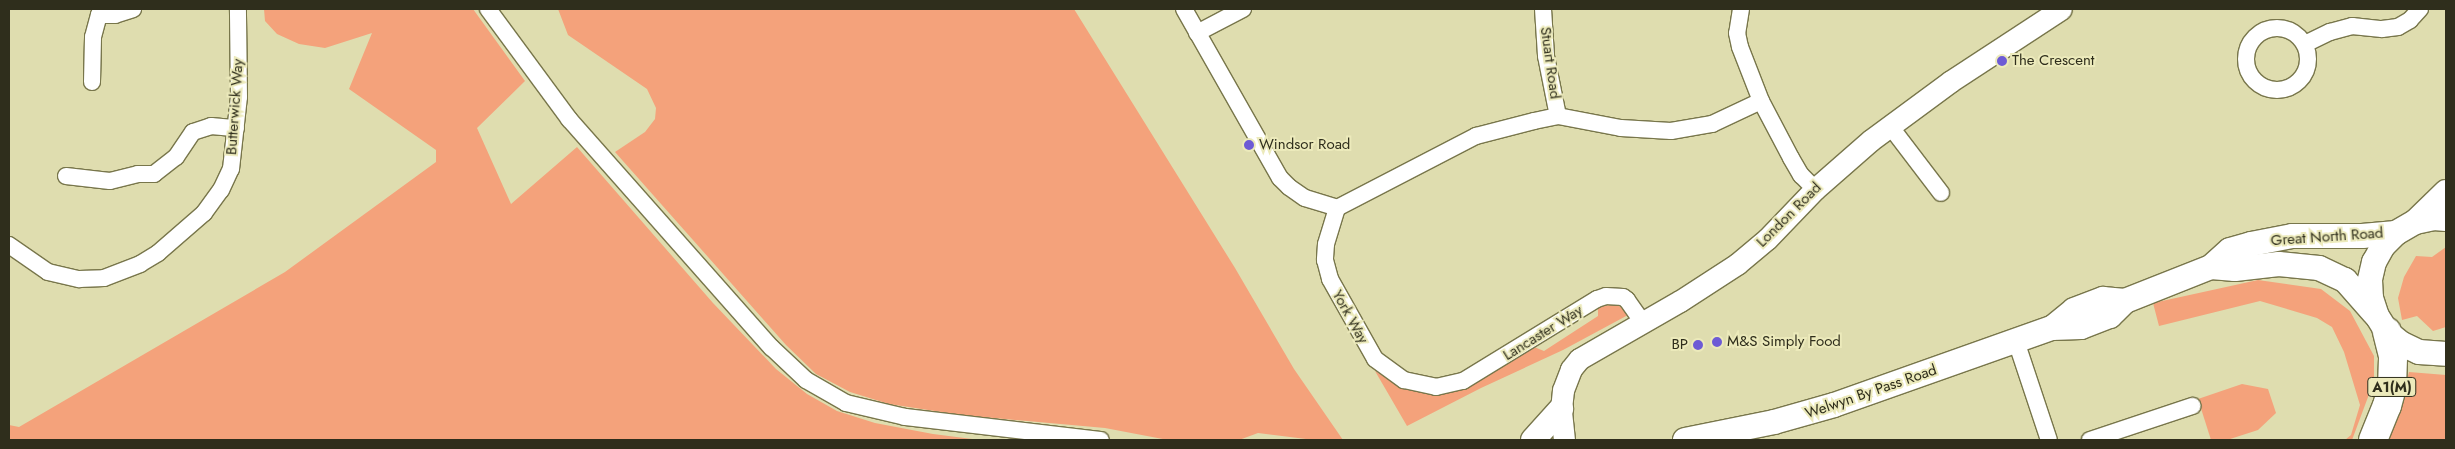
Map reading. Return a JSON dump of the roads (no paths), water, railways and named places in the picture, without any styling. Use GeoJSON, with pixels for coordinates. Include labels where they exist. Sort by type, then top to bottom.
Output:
{"type":"FeatureCollection","features":[{"type":"Feature","properties":{"kind":"highway","name":"A1(M)"},"geometry":{"type":"LineString","coordinates":[[2373,440],[2387,406],[2392,387],[2393,356],[2382,324]]}},
{"type":"Feature","properties":{"kind":"main road"},"geometry":{"type":"LineString","coordinates":[[2382,324],[2371,298],[2370,280],[2374,262],[2383,246],[2446,192]]}},
{"type":"Feature","properties":{"kind":"main road","name":"Great North Road"},"geometry":{"type":"LineString","coordinates":[[2211,267],[2230,250],[2270,240],[2292,236],[2362,236],[2405,227],[2434,218],[2446,219]]}},
{"type":"Feature","properties":{"kind":"main road","name":"Great North Road"},"geometry":{"type":"LineString","coordinates":[[2211,267],[2235,269],[2279,264],[2319,268],[2345,280],[2382,324],[2402,344],[2419,352],[2446,354]]}},
{"type":"Feature","properties":{"kind":"main road","name":"Welwyn By Pass Road"},"geometry":{"type":"LineString","coordinates":[[1685,440],[1804,414],[2052,328],[2081,327],[2110,316],[2125,300],[2211,267]]}},
{"type":"Feature","properties":{"kind":"main road"},"geometry":{"type":"LineString","coordinates":[[1533,440],[1561,409]]}},
{"type":"Feature","properties":{"kind":"street"},"geometry":{"type":"LineString","coordinates":[[92,82],[93,37],[99,15],[115,15],[133,9]]}},
{"type":"Feature","properties":{"kind":"street","name":"Butterwick Way"},"geometry":{"type":"LineString","coordinates":[[9,246],[34,265],[64,277],[104,278],[140,264],[183,233],[204,213],[221,190],[231,169],[236,128],[239,63],[238,9]]}},
{"type":"Feature","properties":{"kind":"street"},"geometry":{"type":"LineString","coordinates":[[488,9],[569,119],[771,347],[806,380],[846,403],[905,417],[1101,440]]}},
{"type":"Feature","properties":{"kind":"street"},"geometry":{"type":"LineString","coordinates":[[1184,9],[1280,178],[1289,188],[1305,198],[1338,208],[1476,136],[1558,116],[1621,128],[1671,131],[1712,124],[1761,101]]}},
{"type":"Feature","properties":{"kind":"street"},"geometry":{"type":"LineString","coordinates":[[1197,33],[1243,9]]}},
{"type":"Feature","properties":{"kind":"street","name":"Stuart Road"},"geometry":{"type":"LineString","coordinates":[[1543,9],[1546,56],[1558,116]]}},
{"type":"Feature","properties":{"kind":"street"},"geometry":{"type":"LineString","coordinates":[[1741,9],[1737,33],[1740,47],[1761,101],[1791,158],[1815,190]]}},
{"type":"Feature","properties":{"kind":"street","name":"London Road"},"geometry":{"type":"LineString","coordinates":[[1564,440],[1561,409],[1567,378],[1579,359],[1702,288],[1744,258],[1767,239],[1854,153],[1997,50],[2061,9]]}},
{"type":"Feature","properties":{"kind":"street"},"geometry":{"type":"LineString","coordinates":[[2305,44],[2330,32],[2352,26],[2382,30],[2398,27],[2410,20],[2420,9]]}},
{"type":"Feature","properties":{"kind":"street"},"geometry":{"type":"LineString","coordinates":[[66,176],[110,181],[138,174],[154,174],[176,157],[194,132],[211,126],[236,128]]}},
{"type":"Feature","properties":{"kind":"street"},"geometry":{"type":"LineString","coordinates":[[1890,126],[1942,193]]}},
{"type":"Feature","properties":{"kind":"street","name":"York Way"},"geometry":{"type":"LineString","coordinates":[[1338,208],[1326,244],[1325,260],[1327,271],[1335,290],[1375,359],[1404,380],[1436,387]]}},
{"type":"Feature","properties":{"kind":"street","name":"Lancaster Way"},"geometry":{"type":"LineString","coordinates":[[1436,387],[1452,385],[1474,376],[1597,299],[1614,296],[1622,297],[1632,306],[1643,322]]}},
{"type":"Feature","properties":{"kind":"street"},"geometry":{"type":"LineString","coordinates":[[2016,341],[2049,440]]}},
{"type":"Feature","properties":{"kind":"street"},"geometry":{"type":"LineString","coordinates":[[2090,440],[2192,406]]}},
{"type":"Feature","properties":{"kind":"place","name":"The Crescent"},"geometry":{"type":"Point","coordinates":[2002,61]}},
{"type":"Feature","properties":{"kind":"place","name":"Windsor Road"},"geometry":{"type":"Point","coordinates":[1249,145]}},
{"type":"Feature","properties":{"kind":"place","name":"M&S Simply Food"},"geometry":{"type":"Point","coordinates":[1717,342]}},
{"type":"Feature","properties":{"kind":"place","name":"BP"},"geometry":{"type":"Point","coordinates":[1698,345]}}]}
